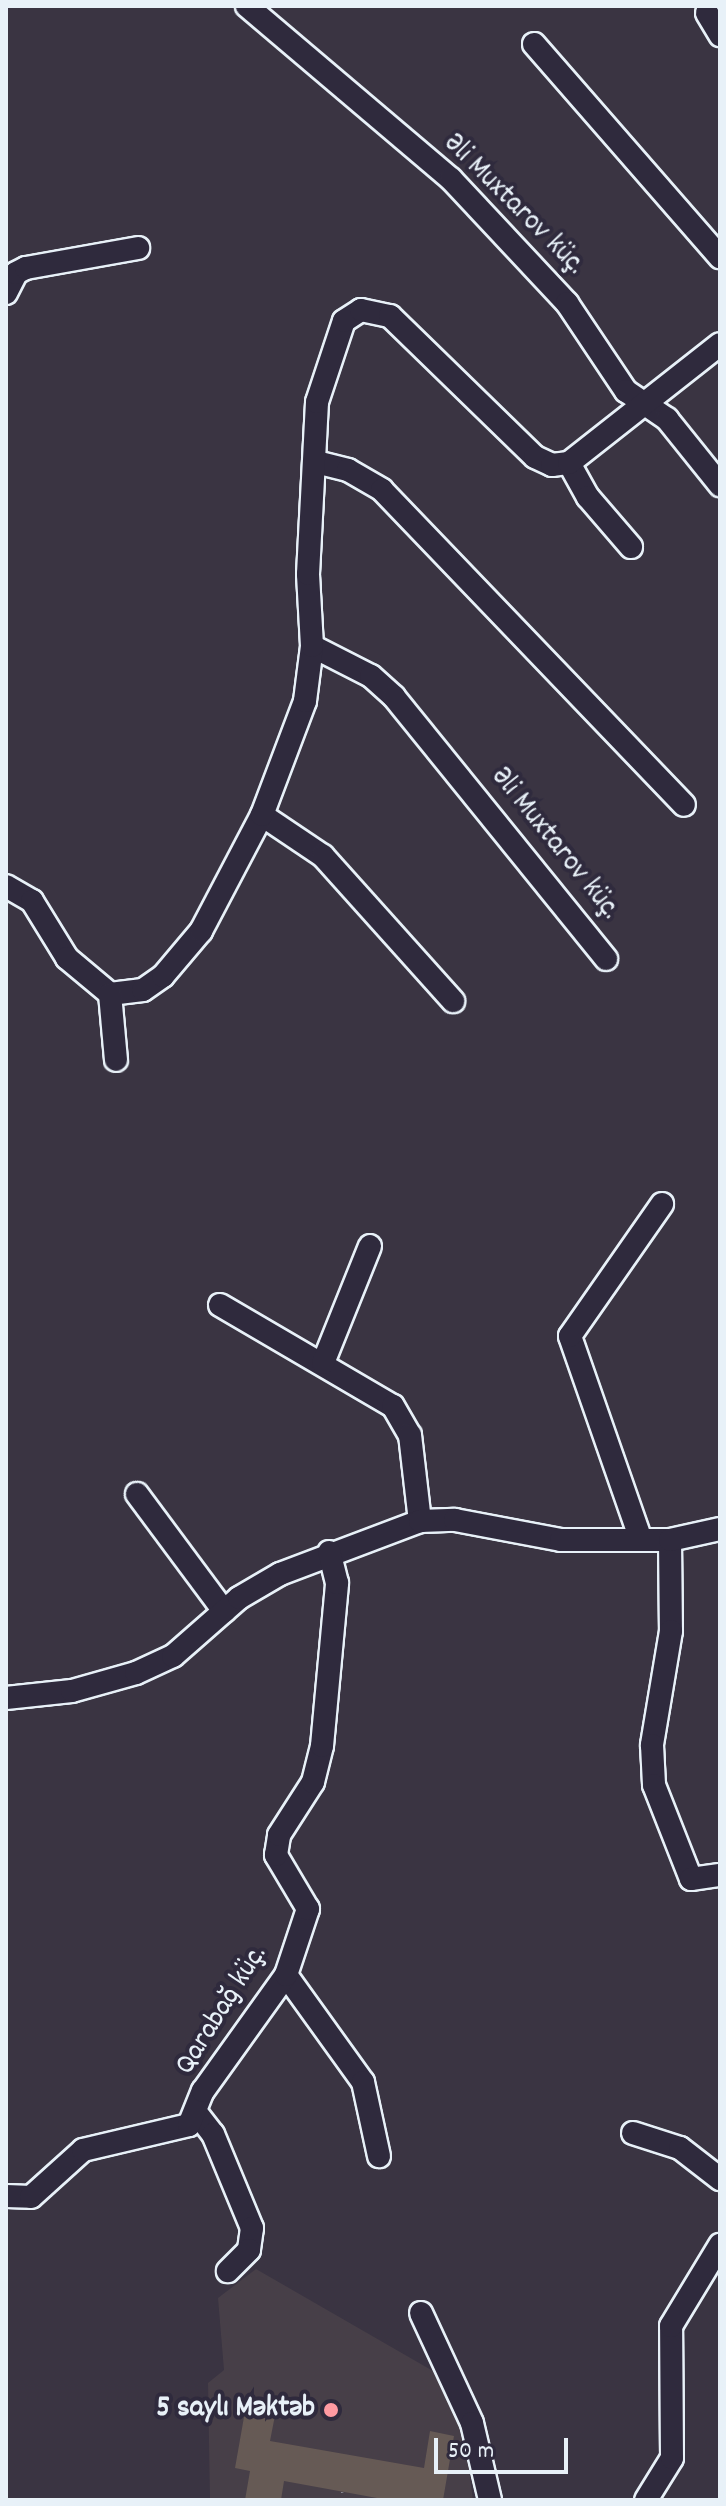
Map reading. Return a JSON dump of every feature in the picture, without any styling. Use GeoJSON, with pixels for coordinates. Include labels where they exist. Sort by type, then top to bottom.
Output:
{"type":"FeatureCollection","features":[{"type":"Feature","properties":{"kind":"street","name":"Əli Muxtarov küç."},"geometry":{"type":"LineString","coordinates":[[247,6],[451,179],[567,303],[626,391],[667,419],[720,485]]}},
{"type":"Feature","properties":{"kind":"street"},"geometry":{"type":"LineString","coordinates":[[707,13],[720,35]]}},
{"type":"Feature","properties":{"kind":"street"},"geometry":{"type":"LineString","coordinates":[[534,44],[720,257]]}},
{"type":"Feature","properties":{"kind":"street"},"geometry":{"type":"LineString","coordinates":[[9,278],[138,248]]}},
{"type":"Feature","properties":{"kind":"street"},"geometry":{"type":"LineString","coordinates":[[110,994],[143,990],[163,976],[201,931],[262,815],[305,701],[312,646],[308,574],[317,402],[329,357],[344,321],[361,310],[390,316],[535,457],[569,463],[720,344]]}},
{"type":"Feature","properties":{"kind":"street"},"geometry":{"type":"LineString","coordinates":[[316,462],[348,470],[382,490],[684,805]]}},
{"type":"Feature","properties":{"kind":"street"},"geometry":{"type":"LineString","coordinates":[[569,463],[588,497],[631,547]]}},
{"type":"Feature","properties":{"kind":"street","name":"Əli Muxtarov küç."},"geometry":{"type":"LineString","coordinates":[[312,646],[371,676],[394,697],[606,959]]}},
{"type":"Feature","properties":{"kind":"street"},"geometry":{"type":"LineString","coordinates":[[262,815],[323,856],[453,1001]]}},
{"type":"Feature","properties":{"kind":"street"},"geometry":{"type":"LineString","coordinates":[[6,886],[32,901],[67,958],[110,994],[116,1060]]}},
{"type":"Feature","properties":{"kind":"street"},"geometry":{"type":"LineString","coordinates":[[641,1540],[570,1336],[662,1204]]}},
{"type":"Feature","properties":{"kind":"street"},"geometry":{"type":"LineString","coordinates":[[323,1363],[370,1246]]}},
{"type":"Feature","properties":{"kind":"street"},"geometry":{"type":"LineString","coordinates":[[220,1305],[393,1406],[410,1435],[420,1521]]}},
{"type":"Feature","properties":{"kind":"street"},"geometry":{"type":"LineString","coordinates":[[137,1494],[224,1611]]}},
{"type":"Feature","properties":{"kind":"street"},"geometry":{"type":"LineString","coordinates":[[6,1698],[72,1691],[136,1673],[173,1656],[224,1611],[280,1574],[329,1552],[420,1521],[455,1520],[561,1540],[670,1540],[720,1529]]}},
{"type":"Feature","properties":{"kind":"street"},"geometry":{"type":"LineString","coordinates":[[670,1540],[671,1631],[652,1745],[654,1785],[691,1879],[720,1875]]}},
{"type":"Feature","properties":{"kind":"street","name":"Qarabağ küç."},"geometry":{"type":"LineString","coordinates":[[6,2196],[31,2197],[83,2150],[178,2130],[198,2115],[203,2091],[286,1975],[308,1909],[276,1855],[279,1835],[313,1782],[322,1746],[337,1583],[329,1552]]}},
{"type":"Feature","properties":{"kind":"street"},"geometry":{"type":"LineString","coordinates":[[286,1975],[363,2082],[379,2156]]}},
{"type":"Feature","properties":{"kind":"street"},"geometry":{"type":"LineString","coordinates":[[198,2115],[213,2134],[252,2228],[249,2250],[228,2271]]}},
{"type":"Feature","properties":{"kind":"street"},"geometry":{"type":"LineString","coordinates":[[633,2133],[680,2148],[720,2179]]}},
{"type":"Feature","properties":{"kind":"street"},"geometry":{"type":"LineString","coordinates":[[646,2500],[672,2458],[671,2326],[720,2245]]}},
{"type":"Feature","properties":{"kind":"street"},"geometry":{"type":"LineString","coordinates":[[421,2313],[472,2423],[490,2500]]}},
{"type":"Feature","properties":{"kind":"path"},"geometry":{"type":"LineString","coordinates":[[341,2500],[342,2492]]}},
{"type":"Feature","properties":{"kind":"shaded area","name":"5 saylı Məktəb"},"geometry":{"type":"Polygon","coordinates":[[[256,2269],[433,2371],[465,2437],[473,2500],[210,2500],[208,2383],[224,2370],[218,2298],[256,2269]]]}},
{"type":"Feature","properties":{"kind":"building"},"geometry":{"type":"Polygon","coordinates":[[[247,2400],[277,2405],[270,2441],[424,2468],[430,2431],[454,2436],[443,2500],[388,2500],[284,2481],[281,2500],[245,2500],[250,2471],[235,2468],[247,2400]]]}},
{"type":"Feature","properties":{"kind":"place","name":"5 saylı Məktəb"},"geometry":{"type":"Point","coordinates":[331,2410]}}]}
